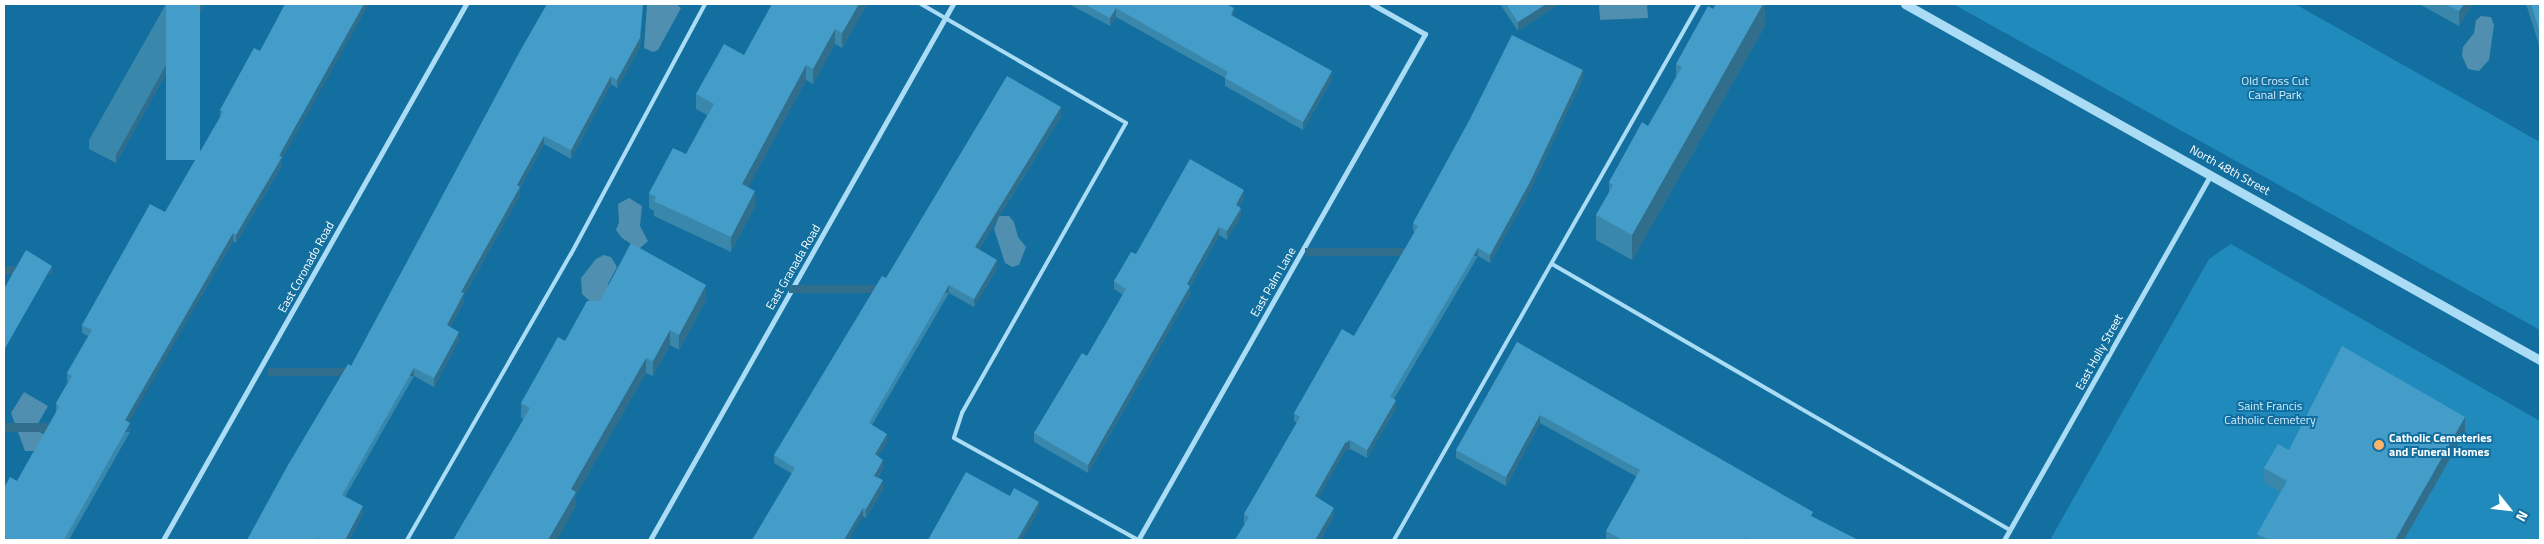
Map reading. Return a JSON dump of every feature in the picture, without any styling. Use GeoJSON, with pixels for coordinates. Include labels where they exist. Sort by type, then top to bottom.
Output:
{"type":"FeatureCollection","features":[{"type":"Feature","properties":{"kind":"street","name":"East Coronado Road"},"geometry":{"type":"LineString","coordinates":[[163,540],[466,4]]}},
{"type":"Feature","properties":{"kind":"street","name":"East Granada Road"},"geometry":{"type":"LineString","coordinates":[[650,540],[953,4]]}},
{"type":"Feature","properties":{"kind":"street","name":"East Palm Lane"},"geometry":{"type":"LineString","coordinates":[[1138,540],[1425,34],[1372,4]]}},
{"type":"Feature","properties":{"kind":"street","name":"North 48th Street"},"geometry":{"type":"LineString","coordinates":[[1906,4],[2212,174],[2540,360]]}},
{"type":"Feature","properties":{"kind":"street","name":"East Holly Street"},"geometry":{"type":"LineString","coordinates":[[2004,540],[2212,174]]}},
{"type":"Feature","properties":{"kind":"lane"},"geometry":{"type":"LineString","coordinates":[[407,540],[571,254],[705,4]]}},
{"type":"Feature","properties":{"kind":"lane"},"geometry":{"type":"LineString","coordinates":[[921,4],[1126,124],[962,412],[954,438],[1138,540]]}},
{"type":"Feature","properties":{"kind":"lane"},"geometry":{"type":"LineString","coordinates":[[1394,540],[1700,4]]}},
{"type":"Feature","properties":{"kind":"lane"},"geometry":{"type":"LineString","coordinates":[[1552,264],[1859,445],[2010,530]]}},
{"type":"Feature","properties":{"kind":"green space","name":"Old Cross Cut Canal Park"},"geometry":{"type":"Polygon","coordinates":[[[1953,4],[2295,4],[2540,142],[2540,330],[1953,4]]]}},
{"type":"Feature","properties":{"kind":"green space","name":"Saint Francis Catholic Cemetery"},"geometry":{"type":"Polygon","coordinates":[[[2231,244],[2540,421],[2540,540],[2050,540],[2209,259],[2231,244]]]}},
{"type":"Feature","properties":{"kind":"shaded area"},"geometry":{"type":"Polygon","coordinates":[[[647,4],[676,4],[681,8],[658,50],[653,52],[644,48],[647,4]]]}},
{"type":"Feature","properties":{"kind":"shaded area"},"geometry":{"type":"Polygon","coordinates":[[[1599,4],[1647,4],[1648,18],[1600,20],[1599,4]]]}},
{"type":"Feature","properties":{"kind":"shaded area"},"geometry":{"type":"Polygon","coordinates":[[[2481,16],[2491,17],[2494,25],[2489,60],[2479,71],[2468,69],[2462,56],[2463,47],[2474,33],[2476,20],[2481,16]]]}},
{"type":"Feature","properties":{"kind":"shaded area"},"geometry":{"type":"Polygon","coordinates":[[[629,198],[642,206],[640,226],[648,241],[639,249],[622,238],[616,230],[619,222],[618,204],[629,198]]]}},
{"type":"Feature","properties":{"kind":"shaded area"},"geometry":{"type":"Polygon","coordinates":[[[999,216],[1009,216],[1014,222],[1018,237],[1026,247],[1019,265],[1012,267],[1005,263],[994,229],[999,216]]]}},
{"type":"Feature","properties":{"kind":"shaded area"},"geometry":{"type":"Polygon","coordinates":[[[604,255],[611,257],[617,267],[608,284],[611,292],[600,302],[593,304],[582,294],[581,278],[596,259],[604,255]]]}},
{"type":"Feature","properties":{"kind":"shaded area"},"geometry":{"type":"Polygon","coordinates":[[[24,392],[48,406],[35,429],[46,436],[36,451],[25,451],[11,413],[24,392]]]}},
{"type":"Feature","properties":{"kind":"building"},"geometry":{"type":"Polygon","coordinates":[[[166,4],[200,4],[200,160],[166,160],[166,4]]]}},
{"type":"Feature","properties":{"kind":"building"},"geometry":{"type":"Polygon","coordinates":[[[285,4],[364,4],[279,156],[282,157],[236,235],[233,233],[125,420],[130,423],[64,540],[4,540],[4,488],[10,477],[17,481],[59,407],[56,403],[72,376],[67,373],[92,330],[82,325],[150,204],[165,212],[223,112],[220,110],[254,48],[260,51],[285,4]]]}},
{"type":"Feature","properties":{"kind":"building"},"geometry":{"type":"Polygon","coordinates":[[[547,4],[643,4],[640,38],[617,80],[611,76],[571,150],[544,136],[517,185],[520,187],[461,292],[464,293],[447,325],[459,332],[434,378],[414,368],[342,495],[363,506],[345,540],[323,540],[318,538],[317,540],[247,540],[288,465],[348,364],[351,366],[547,4]]]}},
{"type":"Feature","properties":{"kind":"building"},"geometry":{"type":"Polygon","coordinates":[[[772,4],[859,4],[842,33],[835,29],[813,69],[806,65],[742,184],[755,191],[731,237],[654,201],[656,197],[649,193],[673,148],[686,154],[714,104],[696,94],[724,44],[744,55],[772,4]]]}},
{"type":"Feature","properties":{"kind":"building"},"geometry":{"type":"Polygon","coordinates":[[[1084,4],[1226,4],[1234,8],[1231,15],[1332,71],[1303,122],[1225,78],[1228,72],[1116,8],[1110,18],[1084,4]]]}},
{"type":"Feature","properties":{"kind":"building"},"geometry":{"type":"Polygon","coordinates":[[[1506,4],[1546,4],[1518,22],[1506,4]]]}},
{"type":"Feature","properties":{"kind":"building"},"geometry":{"type":"Polygon","coordinates":[[[1716,4],[1763,4],[1632,235],[1596,215],[1613,185],[1609,182],[1642,122],[1648,126],[1682,67],[1676,64],[1708,6],[1713,9],[1716,4]]]}},
{"type":"Feature","properties":{"kind":"building"},"geometry":{"type":"Polygon","coordinates":[[[2446,4],[2464,4],[2459,11],[2446,4]]]}},
{"type":"Feature","properties":{"kind":"building"},"geometry":{"type":"Polygon","coordinates":[[[2531,4],[2540,4],[2540,33],[2531,4]]]}},
{"type":"Feature","properties":{"kind":"building"},"geometry":{"type":"Polygon","coordinates":[[[1512,35],[1583,70],[1530,182],[1490,255],[1478,248],[1390,397],[1396,400],[1367,450],[1350,440],[1345,443],[1315,496],[1334,508],[1315,540],[1235,540],[1249,517],[1244,514],[1300,417],[1294,413],[1342,329],[1354,336],[1418,226],[1413,223],[1470,119],[1512,35]]]}},
{"type":"Feature","properties":{"kind":"building"},"geometry":{"type":"Polygon","coordinates":[[[1007,76],[1061,107],[975,247],[997,260],[974,299],[949,285],[869,423],[887,434],[875,454],[883,460],[874,476],[883,480],[866,509],[863,508],[844,540],[752,540],[795,468],[774,455],[882,276],[886,278],[1007,76]]]}},
{"type":"Feature","properties":{"kind":"building"},"geometry":{"type":"Polygon","coordinates":[[[1190,159],[1244,190],[1236,205],[1241,208],[1227,231],[1219,227],[1187,284],[1190,286],[1088,465],[1034,433],[1082,353],[1087,356],[1126,289],[1114,281],[1131,252],[1136,254],[1190,159]]]}},
{"type":"Feature","properties":{"kind":"building"},"geometry":{"type":"Polygon","coordinates":[[[631,243],[706,285],[679,335],[670,330],[653,361],[646,358],[571,489],[576,492],[548,540],[453,540],[530,408],[521,403],[558,337],[565,341],[587,301],[600,301],[631,243]]]}},
{"type":"Feature","properties":{"kind":"building"},"geometry":{"type":"Polygon","coordinates":[[[26,250],[52,266],[4,350],[4,289],[26,250]]]}},
{"type":"Feature","properties":{"kind":"building"},"geometry":{"type":"Polygon","coordinates":[[[1517,342],[1813,512],[1811,516],[1858,540],[1749,540],[1745,538],[1743,540],[1623,540],[1606,531],[1640,470],[1540,415],[1506,477],[1456,450],[1517,342]]]}},
{"type":"Feature","properties":{"kind":"building","name":"Catholic Cemeteries and Funeral Homes"},"geometry":{"type":"Polygon","coordinates":[[[2342,346],[2465,417],[2395,540],[2269,540],[2257,534],[2287,481],[2264,468],[2278,444],[2289,450],[2342,346]]]}},
{"type":"Feature","properties":{"kind":"building"},"geometry":{"type":"Polygon","coordinates":[[[966,472],[1010,496],[1014,488],[1039,502],[1017,540],[928,540],[966,472]]]}},
{"type":"Feature","properties":{"kind":"place","name":"Catholic Cemeteries and Funeral Homes"},"geometry":{"type":"Point","coordinates":[2379,445]}}]}
